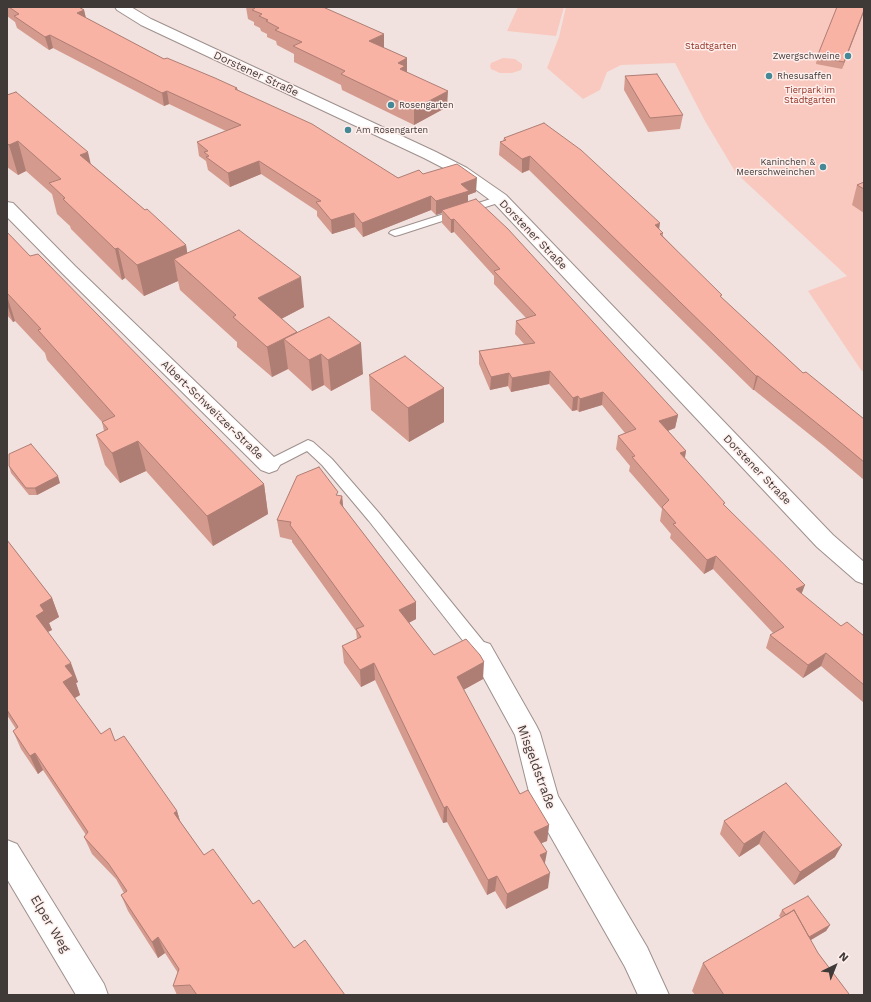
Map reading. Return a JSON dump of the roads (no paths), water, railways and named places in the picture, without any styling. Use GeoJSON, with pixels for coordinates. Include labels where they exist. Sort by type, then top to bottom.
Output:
{"type":"FeatureCollection","features":[{"type":"Feature","properties":{"kind":"main road","name":"Dorstener Straße"},"geometry":{"type":"LineString","coordinates":[[122,7],[146,22],[430,155],[461,171],[500,199],[825,542],[864,575]]}},
{"type":"Feature","properties":{"kind":"main road","name":"Albert-Schweitzer-Straße"},"geometry":{"type":"LineString","coordinates":[[7,207],[269,465]]}},
{"type":"Feature","properties":{"kind":"main road","name":"Misgeldstraße"},"geometry":{"type":"LineString","coordinates":[[481,651],[526,733],[546,800],[636,957],[654,995]]}},
{"type":"Feature","properties":{"kind":"main road","name":"Elper Weg"},"geometry":{"type":"LineString","coordinates":[[7,853],[93,995]]}},
{"type":"Feature","properties":{"kind":"lane"},"geometry":{"type":"LineString","coordinates":[[395,233],[500,199]]}},
{"type":"Feature","properties":{"kind":"lane","name":"Albert-Schweitzer-Straße"},"geometry":{"type":"LineString","coordinates":[[269,465],[308,445],[327,462],[370,511],[447,607]]}},
{"type":"Feature","properties":{"kind":"lane","name":"Misgeldstraße"},"geometry":{"type":"LineString","coordinates":[[447,607],[481,651]]}},
{"type":"Feature","properties":{"kind":"place","name":"Zwergschweine"},"geometry":{"type":"Point","coordinates":[848,56]}},
{"type":"Feature","properties":{"kind":"place","name":"Rhesusaffen"},"geometry":{"type":"Point","coordinates":[769,76]}},
{"type":"Feature","properties":{"kind":"place","name":"Rosengarten"},"geometry":{"type":"Point","coordinates":[391,105]}},
{"type":"Feature","properties":{"kind":"place","name":"Am Rosengarten"},"geometry":{"type":"Point","coordinates":[348,130]}},
{"type":"Feature","properties":{"kind":"place","name":"Kaninchen & Meerschweinchen"},"geometry":{"type":"Point","coordinates":[823,167]}},
{"type":"Feature","properties":{"kind":"park label","name":"Stadtgarten"},"geometry":{"type":"Point","coordinates":[711,46]}},
{"type":"Feature","properties":{"kind":"park label","name":"Tierpark im Stadtgarten"},"geometry":{"type":"Point","coordinates":[810,96]}}]}
